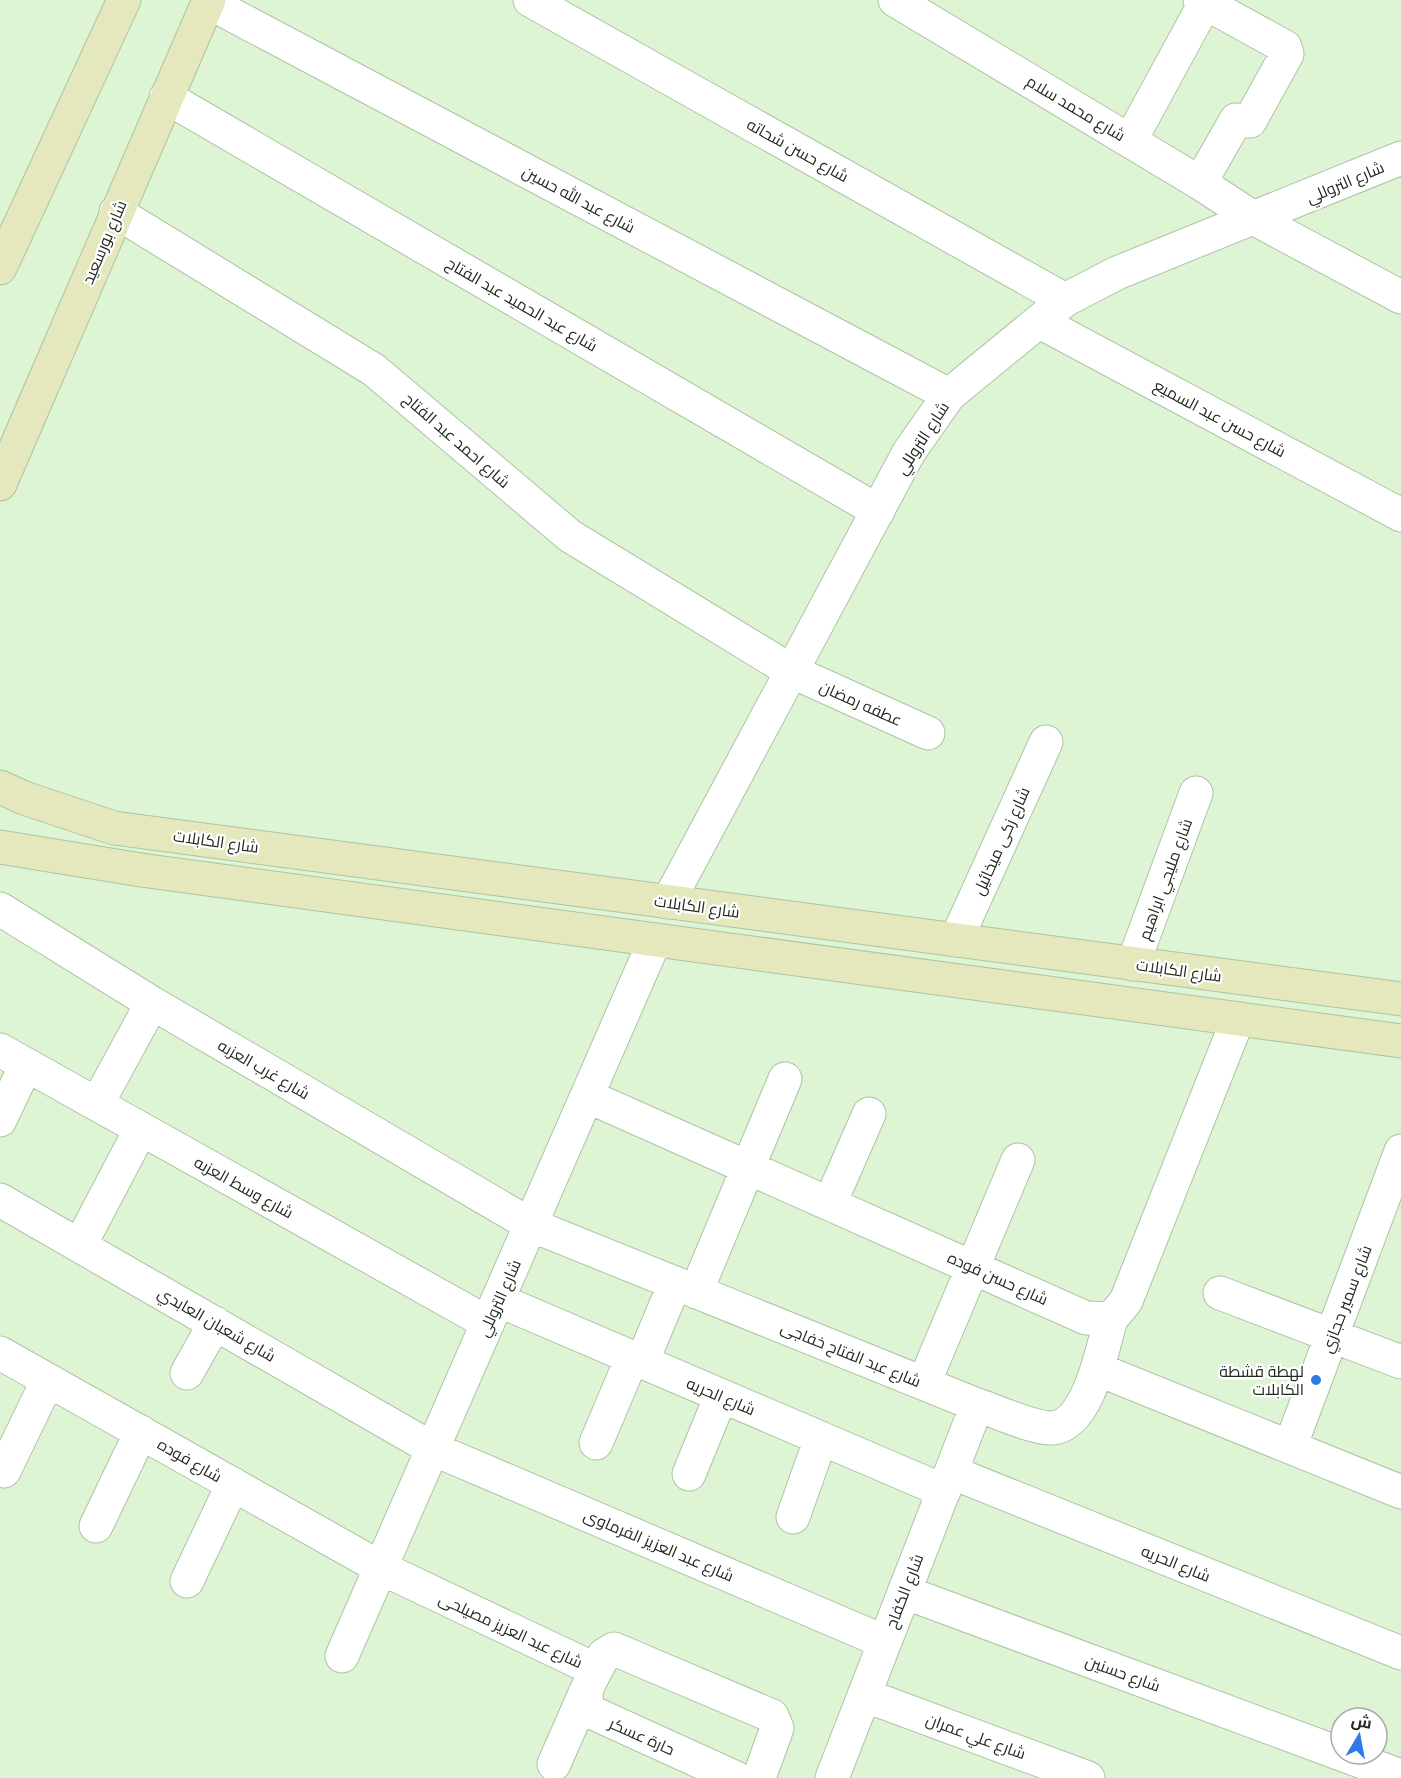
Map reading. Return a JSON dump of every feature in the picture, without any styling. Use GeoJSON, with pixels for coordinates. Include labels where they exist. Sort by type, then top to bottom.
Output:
{"type":"FeatureCollection","features":[{"type":"Feature","properties":{"kind":"main road"},"geometry":{"type":"LineString","coordinates":[[0,268],[124,0]]}},
{"type":"Feature","properties":{"kind":"main road","name":"شارع بورسعيد"},"geometry":{"type":"LineString","coordinates":[[0,484],[208,1]]}},
{"type":"Feature","properties":{"kind":"main road","name":"شارع الكابلات"},"geometry":{"type":"LineString","coordinates":[[0,787],[24,798],[114,828],[1401,999]]}},
{"type":"Feature","properties":{"kind":"main road"},"geometry":{"type":"LineString","coordinates":[[0,847],[141,870],[1401,1041]]}},
{"type":"Feature","properties":{"kind":"street","name":"شارع حسن شحاته"},"geometry":{"type":"LineString","coordinates":[[530,0],[1065,300]]}},
{"type":"Feature","properties":{"kind":"street","name":"شارع محمد سلام"},"geometry":{"type":"LineString","coordinates":[[895,0],[1200,183],[1255,219],[1401,297]]}},
{"type":"Feature","properties":{"kind":"street","name":"شارع عبد الله حسين"},"geometry":{"type":"LineString","coordinates":[[208,1],[949,395]]}},
{"type":"Feature","properties":{"kind":"street"},"geometry":{"type":"LineString","coordinates":[[1130,141],[1202,2],[1287,50],[1285,59],[1250,122],[1236,120],[1200,183]]}},
{"type":"Feature","properties":{"kind":"street","name":"شارع عبد الحميد عبد الفتاح"},"geometry":{"type":"LineString","coordinates":[[166,97],[878,511]]}},
{"type":"Feature","properties":{"kind":"street","name":"شارع التروللي"},"geometry":{"type":"LineString","coordinates":[[668,902],[909,452],[949,395],[1065,300],[1117,273],[1401,158]]}},
{"type":"Feature","properties":{"kind":"street","name":"شارع احمد عبد الفتاح"},"geometry":{"type":"LineString","coordinates":[[116,212],[374,370],[570,536],[793,672]]}},
{"type":"Feature","properties":{"kind":"street","name":"شارع حسن عبد السميع"},"geometry":{"type":"LineString","coordinates":[[1040,322],[1401,515]]}},
{"type":"Feature","properties":{"kind":"street","name":"عطفه رمضان"},"geometry":{"type":"LineString","coordinates":[[793,672],[928,734]]}},
{"type":"Feature","properties":{"kind":"street","name":"شارع زكى ميخائيل"},"geometry":{"type":"LineString","coordinates":[[956,940],[1046,742]]}},
{"type":"Feature","properties":{"kind":"street","name":"شارع مليجي ابراهيم"},"geometry":{"type":"LineString","coordinates":[[1133,964],[1196,793]]}},
{"type":"Feature","properties":{"kind":"street","name":"شارع غرب العزبه"},"geometry":{"type":"LineString","coordinates":[[0,909],[152,1003],[531,1225]]}},
{"type":"Feature","properties":{"kind":"street","name":"شارع التروللي"},"geometry":{"type":"LineString","coordinates":[[342,1656],[654,940]]}},
{"type":"Feature","properties":{"kind":"street"},"geometry":{"type":"LineString","coordinates":[[97,1104],[152,1003]]}},
{"type":"Feature","properties":{"kind":"street"},"geometry":{"type":"LineString","coordinates":[[1111,1319],[1126,1301],[1238,1019]]}},
{"type":"Feature","properties":{"kind":"street"},"geometry":{"type":"LineString","coordinates":[[0,1120],[13,1058]]}},
{"type":"Feature","properties":{"kind":"street","name":"شارع وسط العزبه"},"geometry":{"type":"LineString","coordinates":[[13,1058],[141,1129],[493,1312]]}},
{"type":"Feature","properties":{"kind":"street"},"geometry":{"type":"LineString","coordinates":[[596,1443],[637,1360],[686,1287],[748,1167],[785,1079]]}},
{"type":"Feature","properties":{"kind":"street","name":"شارع حسن فوده"},"geometry":{"type":"LineString","coordinates":[[587,1096],[974,1266],[1086,1318],[1111,1319]]}},
{"type":"Feature","properties":{"kind":"street"},"geometry":{"type":"LineString","coordinates":[[830,1203],[869,1114]]}},
{"type":"Feature","properties":{"kind":"street"},"geometry":{"type":"LineString","coordinates":[[80,1245],[141,1129]]}},
{"type":"Feature","properties":{"kind":"street","name":"شارع سمير حجازي"},"geometry":{"type":"LineString","coordinates":[[1290,1447],[1401,1151]]}},
{"type":"Feature","properties":{"kind":"street"},"geometry":{"type":"LineString","coordinates":[[924,1383],[1018,1160]]}},
{"type":"Feature","properties":{"kind":"street","name":"شارع شعبان العابدي"},"geometry":{"type":"LineString","coordinates":[[0,1200],[433,1449]]}},
{"type":"Feature","properties":{"kind":"street","name":"شارع عبد الفتاح خفاجى"},"geometry":{"type":"LineString","coordinates":[[531,1225],[977,1405],[1050,1428],[1064,1425],[1076,1417],[1097,1369],[1111,1319]]}},
{"type":"Feature","properties":{"kind":"street"},"geometry":{"type":"LineString","coordinates":[[1221,1293],[1401,1362]]}},
{"type":"Feature","properties":{"kind":"street","name":"شارع الحريه"},"geometry":{"type":"LineString","coordinates":[[493,1312],[637,1360],[821,1438],[948,1481],[1401,1653]]}},
{"type":"Feature","properties":{"kind":"street"},"geometry":{"type":"LineString","coordinates":[[187,1373],[215,1323]]}},
{"type":"Feature","properties":{"kind":"street","name":"شارع فوده"},"geometry":{"type":"LineString","coordinates":[[0,1353],[381,1568]]}},
{"type":"Feature","properties":{"kind":"street"},"geometry":{"type":"LineString","coordinates":[[1097,1369],[1401,1492]]}},
{"type":"Feature","properties":{"kind":"street"},"geometry":{"type":"LineString","coordinates":[[4,1472],[48,1380]]}},
{"type":"Feature","properties":{"kind":"street"},"geometry":{"type":"LineString","coordinates":[[689,1474],[722,1396]]}},
{"type":"Feature","properties":{"kind":"street","name":"شارع الكفاح"},"geometry":{"type":"LineString","coordinates":[[831,1778],[977,1405]]}},
{"type":"Feature","properties":{"kind":"street"},"geometry":{"type":"LineString","coordinates":[[96,1526],[141,1432]]}},
{"type":"Feature","properties":{"kind":"street"},"geometry":{"type":"LineString","coordinates":[[793,1517],[821,1438]]}},
{"type":"Feature","properties":{"kind":"street","name":"شارع عبد العزيز الفرماوى"},"geometry":{"type":"LineString","coordinates":[[433,1449],[885,1642]]}},
{"type":"Feature","properties":{"kind":"street"},"geometry":{"type":"LineString","coordinates":[[188,1581],[233,1484]]}},
{"type":"Feature","properties":{"kind":"street","name":"شارع عبد العزيز مصيلحى"},"geometry":{"type":"LineString","coordinates":[[381,1568],[591,1680],[603,1655],[614,1649],[772,1716],[777,1728],[761,1778]]}},
{"type":"Feature","properties":{"kind":"street","name":"شارع حسنين"},"geometry":{"type":"LineString","coordinates":[[904,1592],[1329,1750]]}},
{"type":"Feature","properties":{"kind":"street"},"geometry":{"type":"LineString","coordinates":[[554,1764],[591,1680]]}},
{"type":"Feature","properties":{"kind":"street","name":"حارة عسكر"},"geometry":{"type":"LineString","coordinates":[[591,1680],[585,1703],[591,1712],[736,1778]]}},
{"type":"Feature","properties":{"kind":"street","name":"شارع علي عمران"},"geometry":{"type":"LineString","coordinates":[[864,1695],[1088,1778]]}},
{"type":"Feature","properties":{"kind":"street","name":"شارع حسنين"},"geometry":{"type":"LineString","coordinates":[[1374,1766],[1401,1776]]}},
{"type":"Feature","properties":{"kind":"street"},"geometry":{"type":"LineString","coordinates":[[761,1778],[774,1778]]}},
{"type":"Feature","properties":{"kind":"place","name":"لهطة قشطة الكابلات"},"geometry":{"type":"Point","coordinates":[1316,1380]}}]}
